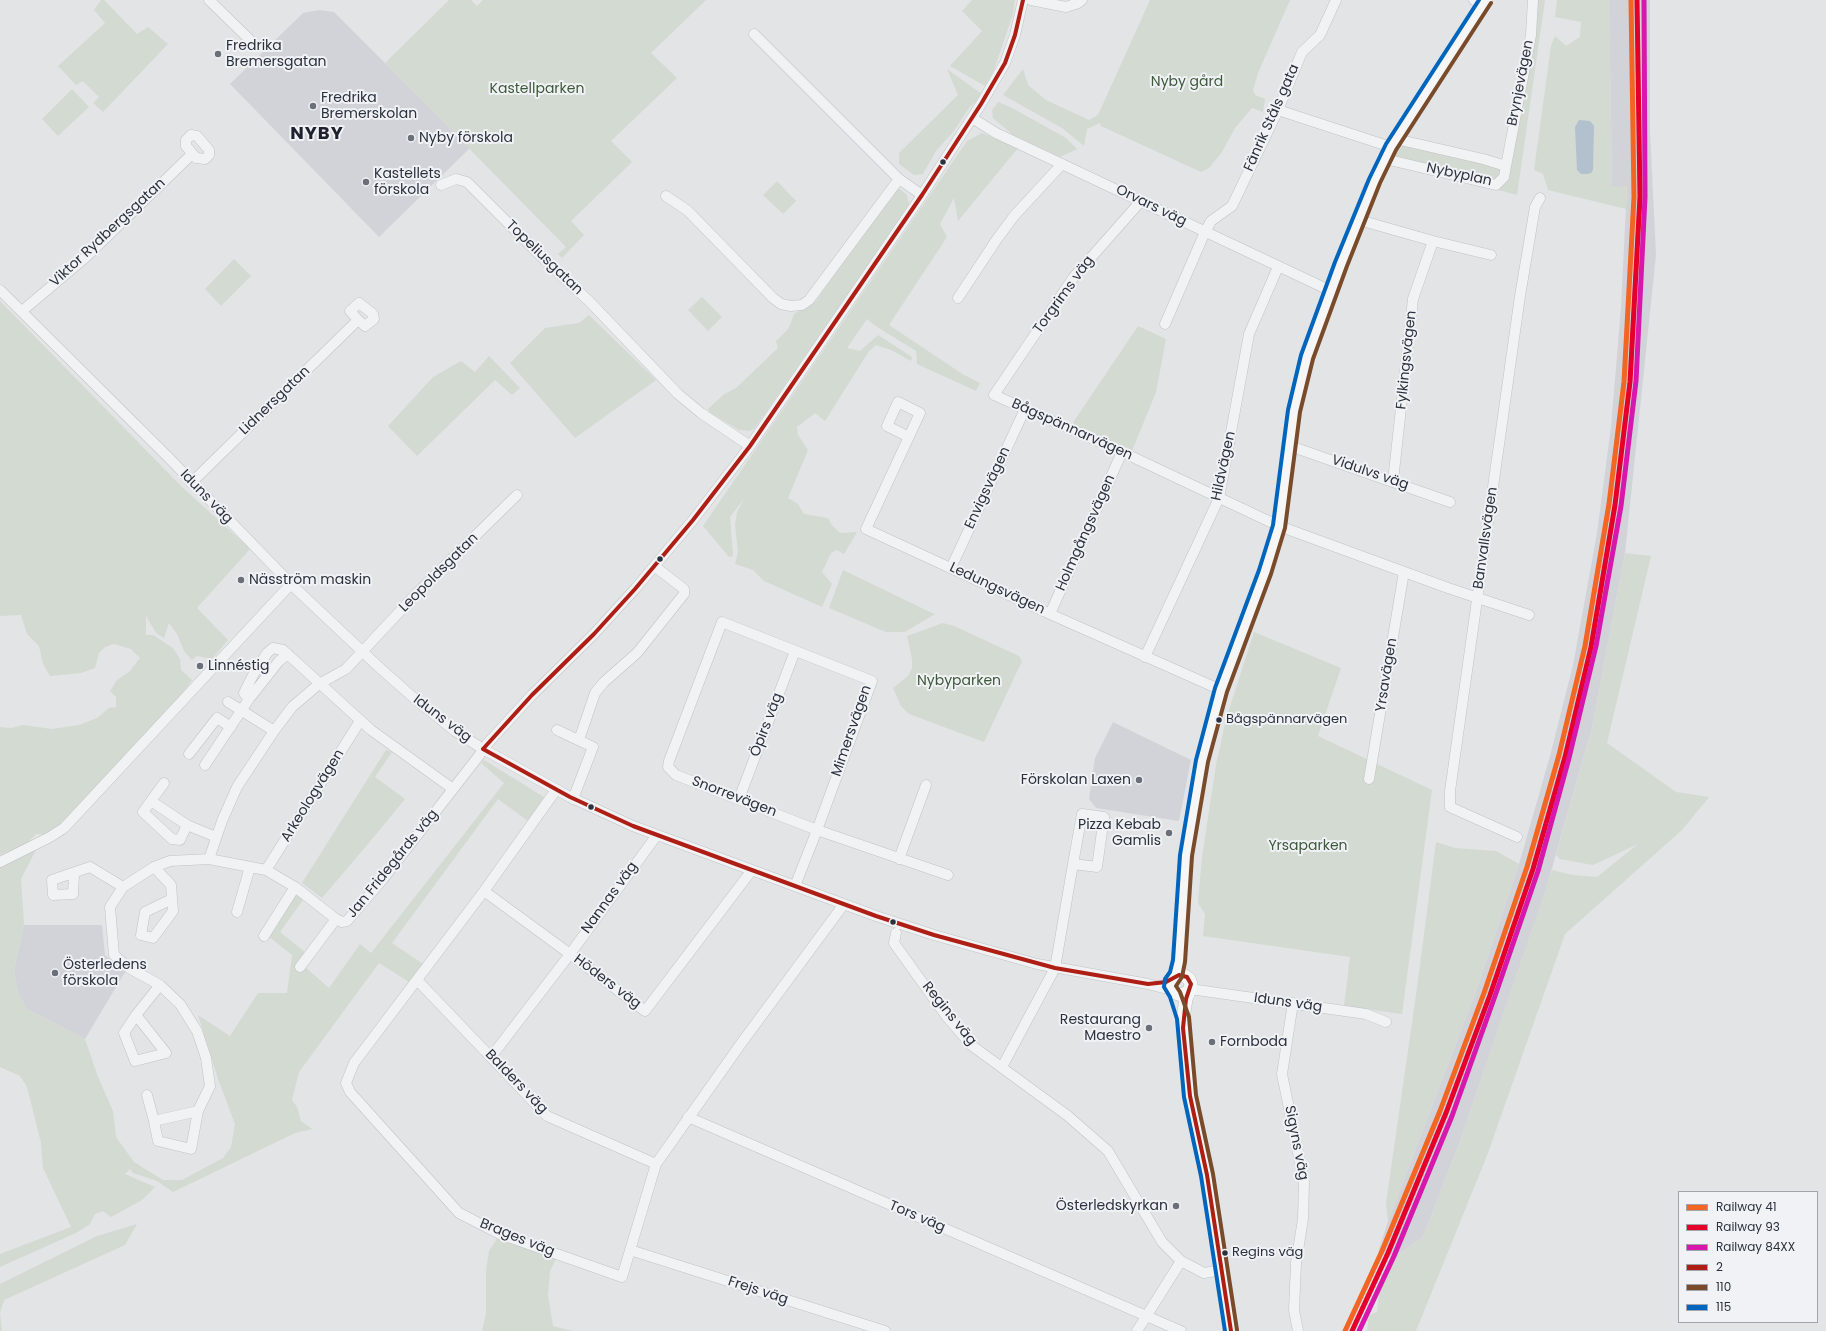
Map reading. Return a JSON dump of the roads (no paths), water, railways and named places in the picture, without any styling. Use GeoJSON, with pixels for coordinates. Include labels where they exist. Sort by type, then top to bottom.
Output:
{"type":"FeatureCollection","features":[{"type":"Feature","properties":{"kind":"main road"},"geometry":{"type":"LineString","coordinates":[[1231,1331],[1206,1175],[1190,1096],[1180,985],[1180,944],[1186,855],[1202,761],[1221,690],[1265,572],[1279,526],[1294,411],[1307,357],[1359,220],[1391,148],[1481,2]]}},
{"type":"Feature","properties":{"kind":"street"},"geometry":{"type":"LineString","coordinates":[[209,0],[250,40]]}},
{"type":"Feature","properties":{"kind":"street","name":"Jan Fridegårds väg"},"geometry":{"type":"LineString","coordinates":[[300,967],[336,919],[342,922],[347,921],[383,879],[483,749],[532,695],[594,634],[654,566],[693,520],[750,446],[922,195],[972,118],[1005,63],[1015,35],[1023,0]]}},
{"type":"Feature","properties":{"kind":"street"},"geometry":{"type":"LineString","coordinates":[[1031,0],[1066,7],[1082,0]]}},
{"type":"Feature","properties":{"kind":"street","name":"Fänrik Ståls gata"},"geometry":{"type":"LineString","coordinates":[[1165,324],[1205,232],[1211,221],[1232,206],[1278,110],[1302,52],[1320,35],[1336,0]]}},
{"type":"Feature","properties":{"kind":"street","name":"Brynjevägen"},"geometry":{"type":"LineString","coordinates":[[1506,166],[1530,34],[1533,0]]}},
{"type":"Feature","properties":{"kind":"street"},"geometry":{"type":"LineString","coordinates":[[754,34],[899,179],[922,195]]}},
{"type":"Feature","properties":{"kind":"street"},"geometry":{"type":"LineString","coordinates":[[1278,110],[1391,148]]}},
{"type":"Feature","properties":{"kind":"street","name":"Orvars väg"},"geometry":{"type":"LineString","coordinates":[[972,118],[996,133],[1331,292]]}},
{"type":"Feature","properties":{"kind":"street","name":"Nybyplan"},"geometry":{"type":"LineString","coordinates":[[1391,148],[1476,157],[1506,166],[1504,177],[1496,185],[1391,148]]}},
{"type":"Feature","properties":{"kind":"street","name":"Viktor Rydbergsgatan"},"geometry":{"type":"LineString","coordinates":[[22,311],[86,257],[192,154]]}},
{"type":"Feature","properties":{"kind":"street"},"geometry":{"type":"LineString","coordinates":[[958,298],[996,239],[1014,216],[1062,164]]}},
{"type":"Feature","properties":{"kind":"street","name":"Topeliusgatan"},"geometry":{"type":"LineString","coordinates":[[441,185],[456,179],[467,182],[545,260],[590,302],[678,394],[701,413],[750,446]]}},
{"type":"Feature","properties":{"kind":"street"},"geometry":{"type":"LineString","coordinates":[[666,196],[688,211],[773,298],[781,304],[790,306],[802,305],[809,300],[899,179]]}},
{"type":"Feature","properties":{"kind":"street","name":"Banvallsvägen"},"geometry":{"type":"LineString","coordinates":[[1517,837],[1450,811],[1450,791],[1520,296],[1535,207],[1540,198]]}},
{"type":"Feature","properties":{"kind":"street","name":"Torgrims väg"},"geometry":{"type":"LineString","coordinates":[[994,395],[1073,278],[1141,201]]}},
{"type":"Feature","properties":{"kind":"street"},"geometry":{"type":"LineString","coordinates":[[1359,220],[1433,241],[1491,255]]}},
{"type":"Feature","properties":{"kind":"street","name":"Fylkingsvägen"},"geometry":{"type":"LineString","coordinates":[[1393,481],[1413,299],[1433,241]]}},
{"type":"Feature","properties":{"kind":"street","name":"Hildvägen"},"geometry":{"type":"LineString","coordinates":[[1145,656],[1219,498],[1249,334],[1278,267]]}},
{"type":"Feature","properties":{"kind":"street","name":"Iduns väg"},"geometry":{"type":"LineString","coordinates":[[0,290],[291,584],[415,699],[455,731],[483,749],[573,799],[657,835],[844,904],[934,935],[1055,968],[1148,984],[1180,985],[1366,1014],[1386,1022]]}},
{"type":"Feature","properties":{"kind":"street","name":"Lidnersgatan"},"geometry":{"type":"LineString","coordinates":[[191,483],[358,320]]}},
{"type":"Feature","properties":{"kind":"street","name":"Bågspännarvägen"},"geometry":{"type":"LineString","coordinates":[[994,395],[1122,452],[1279,526],[1477,598],[1529,615]]}},
{"type":"Feature","properties":{"kind":"street","name":"Envigsvägen"},"geometry":{"type":"LineString","coordinates":[[951,568],[1025,409]]}},
{"type":"Feature","properties":{"kind":"street","name":"Ledungsvägen"},"geometry":{"type":"LineString","coordinates":[[909,437],[866,528],[1050,614],[1221,690]]}},
{"type":"Feature","properties":{"kind":"street","name":"Vidulvs väg"},"geometry":{"type":"LineString","coordinates":[[1290,446],[1450,502]]}},
{"type":"Feature","properties":{"kind":"street","name":"Holmgångsvägen"},"geometry":{"type":"LineString","coordinates":[[1050,614],[1122,452]]}},
{"type":"Feature","properties":{"kind":"street","name":"Leopoldsgatan"},"geometry":{"type":"LineString","coordinates":[[209,859],[216,837],[237,787],[274,731],[292,707],[319,684],[346,669],[418,593],[516,495]]}},
{"type":"Feature","properties":{"kind":"street"},"geometry":{"type":"LineString","coordinates":[[579,740],[595,693],[604,682],[637,653],[684,594],[684,590],[654,566]]}},
{"type":"Feature","properties":{"kind":"street","name":"Yrsavägen"},"geometry":{"type":"LineString","coordinates":[[1369,779],[1404,572]]}},
{"type":"Feature","properties":{"kind":"street"},"geometry":{"type":"LineString","coordinates":[[0,862],[50,837],[64,828],[291,584]]}},
{"type":"Feature","properties":{"kind":"street","name":"Mimersvägen"},"geometry":{"type":"LineString","coordinates":[[722,622],[872,681],[795,886]]}},
{"type":"Feature","properties":{"kind":"street","name":"Snorrevägen"},"geometry":{"type":"LineString","coordinates":[[722,622],[668,767],[676,775],[817,830],[948,875]]}},
{"type":"Feature","properties":{"kind":"street"},"geometry":{"type":"LineString","coordinates":[[205,765],[249,699],[244,693],[267,653],[273,648],[283,650],[288,654],[319,684],[386,743],[453,789]]}},
{"type":"Feature","properties":{"kind":"street","name":"Öpirs väg"},"geometry":{"type":"LineString","coordinates":[[739,799],[795,651]]}},
{"type":"Feature","properties":{"kind":"street"},"geometry":{"type":"LineString","coordinates":[[228,702],[274,731]]}},
{"type":"Feature","properties":{"kind":"street"},"geometry":{"type":"LineString","coordinates":[[189,754],[216,718],[231,726]]}},
{"type":"Feature","properties":{"kind":"street","name":"Arkeologvägen"},"geometry":{"type":"LineString","coordinates":[[266,870],[360,721]]}},
{"type":"Feature","properties":{"kind":"street"},"geometry":{"type":"LineString","coordinates":[[557,730],[593,747],[573,799]]}},
{"type":"Feature","properties":{"kind":"street"},"geometry":{"type":"LineString","coordinates":[[164,783],[143,812],[172,839],[180,840],[187,825]]}},
{"type":"Feature","properties":{"kind":"street"},"geometry":{"type":"LineString","coordinates":[[899,859],[926,785]]}},
{"type":"Feature","properties":{"kind":"street"},"geometry":{"type":"LineString","coordinates":[[418,981],[556,790]]}},
{"type":"Feature","properties":{"kind":"street"},"geometry":{"type":"LineString","coordinates":[[151,802],[187,825],[216,837]]}},
{"type":"Feature","properties":{"kind":"street"},"geometry":{"type":"LineString","coordinates":[[1002,1067],[1055,968],[1073,864],[1082,814],[1104,817],[1097,867],[1073,864]]}},
{"type":"Feature","properties":{"kind":"street","name":"Nannas väg"},"geometry":{"type":"LineString","coordinates":[[491,1057],[570,954],[657,835]]}},
{"type":"Feature","properties":{"kind":"street"},"geometry":{"type":"LineString","coordinates":[[147,1095],[158,1141],[191,1149],[198,1111],[210,1086],[206,1058],[197,1032],[180,1004],[160,985],[128,968],[114,955],[110,907],[123,887],[154,867],[170,861],[209,859],[266,870],[295,887],[336,919]]}},
{"type":"Feature","properties":{"kind":"street"},"geometry":{"type":"LineString","coordinates":[[74,874],[90,867],[123,887]]}},
{"type":"Feature","properties":{"kind":"street"},"geometry":{"type":"LineString","coordinates":[[154,867],[171,885],[172,899]]}},
{"type":"Feature","properties":{"kind":"street"},"geometry":{"type":"LineString","coordinates":[[237,912],[250,867]]}},
{"type":"Feature","properties":{"kind":"street","name":"Höders väg"},"geometry":{"type":"LineString","coordinates":[[484,891],[645,1011],[752,870]]}},
{"type":"Feature","properties":{"kind":"street"},"geometry":{"type":"LineString","coordinates":[[264,936],[295,887]]}},
{"type":"Feature","properties":{"kind":"street"},"geometry":{"type":"LineString","coordinates":[[630,1250],[656,1164],[688,1117],[844,904]]}},
{"type":"Feature","properties":{"kind":"street","name":"Regins väg"},"geometry":{"type":"LineString","coordinates":[[896,933],[894,943],[947,1017],[971,1045],[1068,1116],[1108,1151],[1162,1242],[1181,1261],[1204,1273],[1222,1270]]}},
{"type":"Feature","properties":{"kind":"street","name":"Balders väg"},"geometry":{"type":"LineString","coordinates":[[418,981],[547,1116],[656,1164]]}},
{"type":"Feature","properties":{"kind":"street","name":"Brages väg"},"geometry":{"type":"LineString","coordinates":[[418,981],[354,1063],[346,1083],[350,1092],[460,1213],[500,1234],[622,1277],[630,1250]]}},
{"type":"Feature","properties":{"kind":"street"},"geometry":{"type":"LineString","coordinates":[[136,1015],[166,1053],[135,1061],[124,1033],[136,1015],[160,985]]}},
{"type":"Feature","properties":{"kind":"street","name":"Sigyns väg"},"geometry":{"type":"LineString","coordinates":[[1293,1003],[1282,1074],[1304,1182],[1303,1219],[1296,1264],[1294,1310],[1298,1331]]}},
{"type":"Feature","properties":{"kind":"street"},"geometry":{"type":"LineString","coordinates":[[154,1120],[198,1111]]}},
{"type":"Feature","properties":{"kind":"street","name":"Tors väg"},"geometry":{"type":"LineString","coordinates":[[688,1117],[1146,1317],[1176,1327],[1181,1331]]}},
{"type":"Feature","properties":{"kind":"street","name":"Frejs väg"},"geometry":{"type":"LineString","coordinates":[[630,1250],[885,1331]]}},
{"type":"Feature","properties":{"kind":"street"},"geometry":{"type":"LineString","coordinates":[[1137,1331],[1181,1261]]}},
{"type":"Feature","properties":{"kind":"water"},"geometry":{"type":"Polygon","coordinates":[[[1579,120],[1590,121],[1594,126],[1593,170],[1591,173],[1587,174],[1581,174],[1577,170],[1575,127],[1579,120]]]}},
{"type":"Feature","properties":{"kind":"rail line","name":"41"},"geometry":{"type":"LineString","coordinates":[[1345,1331],[1382,1251],[1440,1111],[1484,993],[1527,867],[1559,755],[1585,646],[1609,504],[1624,382],[1634,197],[1631,0]]}},
{"type":"Feature","properties":{"kind":"rail line","name":"93"},"geometry":{"type":"LineString","coordinates":[[1352,1331],[1388,1253],[1446,1113],[1490,995],[1533,869],[1565,757],[1591,647],[1615,505],[1630,382],[1640,197],[1637,0]]}},
{"type":"Feature","properties":{"kind":"rail line","name":"84XX"},"geometry":{"type":"LineString","coordinates":[[1359,1331],[1394,1256],[1452,1116],[1495,996],[1538,871],[1569,758],[1596,646],[1621,506],[1636,381],[1645,197],[1644,0]]}},
{"type":"Feature","properties":{"kind":"place","name":"Fredrika Bremersgatan"},"geometry":{"type":"Point","coordinates":[218,54]}},
{"type":"Feature","properties":{"kind":"place","name":"Fredrika Bremerskolan"},"geometry":{"type":"Point","coordinates":[313,106]}},
{"type":"Feature","properties":{"kind":"place","name":"Nyby förskola"},"geometry":{"type":"Point","coordinates":[411,138]}},
{"type":"Feature","properties":{"kind":"place","name":"Kastellets förskola"},"geometry":{"type":"Point","coordinates":[366,182]}},
{"type":"Feature","properties":{"kind":"place","name":"Näsström maskin"},"geometry":{"type":"Point","coordinates":[241,580]}},
{"type":"Feature","properties":{"kind":"place","name":"Linnéstig"},"geometry":{"type":"Point","coordinates":[200,666]}},
{"type":"Feature","properties":{"kind":"place","name":"Bågspännarvägen"},"geometry":{"type":"Point","coordinates":[1219,720]}},
{"type":"Feature","properties":{"kind":"place","name":"Förskolan Laxen"},"geometry":{"type":"Point","coordinates":[1139,780]}},
{"type":"Feature","properties":{"kind":"place","name":"Pizza Kebab Gamlis"},"geometry":{"type":"Point","coordinates":[1169,833]}},
{"type":"Feature","properties":{"kind":"place","name":"Österledens förskola"},"geometry":{"type":"Point","coordinates":[55,973]}},
{"type":"Feature","properties":{"kind":"place","name":"Restaurang Maestro"},"geometry":{"type":"Point","coordinates":[1149,1028]}},
{"type":"Feature","properties":{"kind":"place","name":"Fornboda"},"geometry":{"type":"Point","coordinates":[1212,1042]}},
{"type":"Feature","properties":{"kind":"place","name":"Österledskyrkan"},"geometry":{"type":"Point","coordinates":[1176,1206]}},
{"type":"Feature","properties":{"kind":"place","name":"Regins väg"},"geometry":{"type":"Point","coordinates":[1225,1253]}},
{"type":"Feature","properties":{"kind":"district","name":"NYBY"},"geometry":{"type":"Point","coordinates":[317,134]}},
{"type":"Feature","properties":{"kind":"park label","name":"Nyby gård"},"geometry":{"type":"Point","coordinates":[1187,82]}},
{"type":"Feature","properties":{"kind":"park label","name":"Kastellparken"},"geometry":{"type":"Point","coordinates":[537,89]}},
{"type":"Feature","properties":{"kind":"park label","name":"Nybyparken"},"geometry":{"type":"Point","coordinates":[959,681]}},
{"type":"Feature","properties":{"kind":"park label","name":"Yrsaparken"},"geometry":{"type":"Point","coordinates":[1308,846]}}]}
